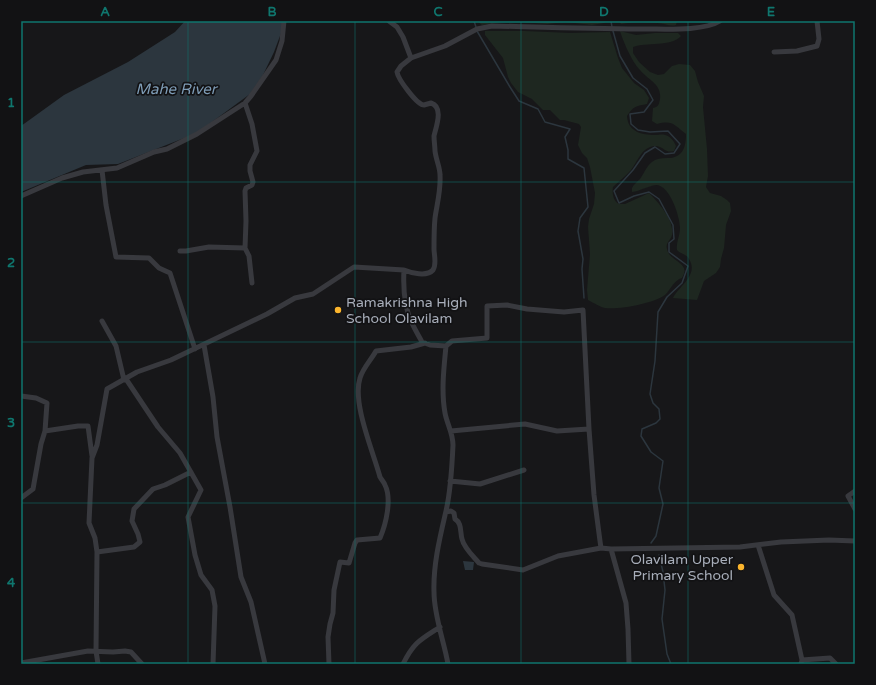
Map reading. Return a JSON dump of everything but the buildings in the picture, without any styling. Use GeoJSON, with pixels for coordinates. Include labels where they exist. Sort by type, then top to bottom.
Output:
{"type":"FeatureCollection","features":[{"type":"Feature","properties":{"kind":"street"},"geometry":{"type":"LineString","coordinates":[[21,196],[62,178],[83,172],[117,168],[154,152],[172,147],[198,134],[245,103],[276,60],[282,41],[284,21]]}},
{"type":"Feature","properties":{"kind":"street"},"geometry":{"type":"LineString","coordinates":[[389,21],[397,27],[403,37],[411,58]]}},
{"type":"Feature","properties":{"kind":"street"},"geometry":{"type":"LineString","coordinates":[[92,458],[97,445],[107,389],[137,372],[171,360],[204,345],[268,314],[295,298],[312,294],[354,267],[404,270],[415,274],[429,273],[434,269],[435,218],[440,193],[440,174],[434,137],[438,122],[437,109],[435,105],[431,103],[424,105],[418,103],[397,76],[398,69],[411,58],[445,46],[477,29],[492,26],[612,29],[678,28],[705,26],[720,21]]}},
{"type":"Feature","properties":{"kind":"street"},"geometry":{"type":"LineString","coordinates":[[774,52],[796,51],[817,46],[817,21]]}},
{"type":"Feature","properties":{"kind":"street"},"geometry":{"type":"LineString","coordinates":[[245,103],[252,124],[257,151],[250,165],[253,182],[252,185],[246,188],[245,191],[246,248],[249,256],[252,283]]}},
{"type":"Feature","properties":{"kind":"street"},"geometry":{"type":"LineString","coordinates":[[102,170],[106,205],[116,257],[149,258],[159,268],[170,274],[195,349]]}},
{"type":"Feature","properties":{"kind":"street"},"geometry":{"type":"LineString","coordinates":[[180,251],[209,247],[246,248]]}},
{"type":"Feature","properties":{"kind":"street"},"geometry":{"type":"LineString","coordinates":[[404,270],[403,286],[408,311],[422,342],[430,345],[446,346],[452,341],[487,338],[487,306],[508,305],[527,309],[564,312],[583,310],[589,429],[594,495],[601,548]]}},
{"type":"Feature","properties":{"kind":"street"},"geometry":{"type":"LineString","coordinates":[[102,321],[116,346],[125,379],[158,427],[180,453],[201,490],[188,518],[195,555],[201,575],[212,590],[215,606],[213,664]]}},
{"type":"Feature","properties":{"kind":"street"},"geometry":{"type":"LineString","coordinates":[[329,664],[328,637],[333,614],[334,590],[340,562],[349,563],[357,540],[380,538],[384,528],[388,506],[386,484],[380,477],[360,412],[358,385],[360,375],[376,351],[425,343]]}},
{"type":"Feature","properties":{"kind":"street"},"geometry":{"type":"LineString","coordinates":[[204,345],[213,397],[217,437],[241,577],[251,602],[265,664]]}},
{"type":"Feature","properties":{"kind":"street"},"geometry":{"type":"LineString","coordinates":[[446,346],[443,396],[447,423],[452,431],[453,443],[450,481],[446,512],[440,535],[434,593],[448,664]]}},
{"type":"Feature","properties":{"kind":"street"},"geometry":{"type":"LineString","coordinates":[[21,396],[36,398],[47,403],[45,431],[41,444],[33,489],[21,498]]}},
{"type":"Feature","properties":{"kind":"street"},"geometry":{"type":"LineString","coordinates":[[452,431],[525,424],[557,431],[589,429]]}},
{"type":"Feature","properties":{"kind":"street"},"geometry":{"type":"LineString","coordinates":[[45,431],[78,426],[89,427],[92,458],[89,523],[96,538],[97,552],[96,651],[98,664]]}},
{"type":"Feature","properties":{"kind":"street"},"geometry":{"type":"LineString","coordinates":[[450,481],[480,484],[524,470]]}},
{"type":"Feature","properties":{"kind":"street"},"geometry":{"type":"LineString","coordinates":[[97,552],[134,547],[140,542],[132,521],[134,509],[152,489],[165,485],[191,472]]}},
{"type":"Feature","properties":{"kind":"street"},"geometry":{"type":"LineString","coordinates":[[855,491],[848,496],[855,509]]}},
{"type":"Feature","properties":{"kind":"street"},"geometry":{"type":"LineString","coordinates":[[446,512],[451,511],[454,513],[455,518],[459,523],[465,547],[479,563],[523,570],[558,556],[601,548],[740,547],[781,542],[829,540],[855,541]]}},
{"type":"Feature","properties":{"kind":"street"},"geometry":{"type":"LineString","coordinates":[[758,545],[774,595],[792,615],[802,662],[830,658],[836,664]]}},
{"type":"Feature","properties":{"kind":"street"},"geometry":{"type":"LineString","coordinates":[[611,549],[626,603],[629,664]]}},
{"type":"Feature","properties":{"kind":"street"},"geometry":{"type":"LineString","coordinates":[[403,664],[413,646],[418,641],[440,627]]}},
{"type":"Feature","properties":{"kind":"street"},"geometry":{"type":"LineString","coordinates":[[21,663],[88,651],[125,651],[131,652],[142,664]]}},
{"type":"Feature","properties":{"kind":"shaded area"},"geometry":{"type":"Polygon","coordinates":[[[477,21],[607,21],[592,25],[566,22],[547,24],[501,22],[482,25],[477,21]]]}},
{"type":"Feature","properties":{"kind":"shaded area"},"geometry":{"type":"Polygon","coordinates":[[[619,21],[677,21],[676,25],[671,26],[648,22],[621,24],[619,21]]]}},
{"type":"Feature","properties":{"kind":"shaded area"},"geometry":{"type":"Polygon","coordinates":[[[485,31],[570,33],[610,32],[622,68],[634,83],[644,90],[649,98],[647,104],[640,105],[631,110],[627,116],[630,126],[636,132],[667,136],[672,139],[676,146],[674,151],[671,152],[657,146],[646,149],[640,155],[631,170],[613,187],[614,199],[619,204],[625,204],[649,193],[669,218],[672,235],[667,245],[667,249],[672,257],[682,265],[684,273],[682,278],[675,283],[665,295],[653,301],[619,308],[605,308],[588,300],[587,290],[590,254],[588,227],[594,204],[595,193],[587,158],[582,153],[578,145],[581,127],[579,124],[560,120],[550,110],[543,110],[532,99],[518,92],[508,77],[503,58],[485,35],[485,31]]]}},
{"type":"Feature","properties":{"kind":"shaded area"},"geometry":{"type":"Polygon","coordinates":[[[620,31],[636,35],[678,33],[681,36],[671,42],[633,47],[633,53],[639,62],[650,72],[658,75],[664,74],[672,66],[679,64],[690,65],[695,71],[704,96],[703,107],[708,176],[706,187],[710,193],[721,196],[727,200],[730,203],[731,211],[726,225],[724,248],[720,267],[716,273],[704,281],[697,300],[673,298],[687,280],[692,270],[688,257],[677,250],[680,223],[670,196],[661,186],[656,185],[632,192],[632,188],[652,162],[679,155],[685,146],[686,134],[673,124],[657,124],[652,121],[653,108],[659,104],[660,101],[659,90],[654,83],[643,74],[634,62],[620,31]]]}},
{"type":"Feature","properties":{"kind":"water","name":"Mahe River"},"geometry":{"type":"Polygon","coordinates":[[[185,21],[282,21],[283,28],[263,75],[250,94],[197,133],[118,164],[86,165],[21,192],[21,126],[64,95],[128,62],[175,32],[185,21]]]}},
{"type":"Feature","properties":{"kind":"water"},"geometry":{"type":"Polygon","coordinates":[[[463,561],[474,562],[473,570],[465,570],[463,561]]]}},
{"type":"Feature","properties":{"kind":"waterway"},"geometry":{"type":"LineString","coordinates":[[474,21],[476,27]]}},
{"type":"Feature","properties":{"kind":"waterway"},"geometry":{"type":"LineString","coordinates":[[611,21],[612,27]]}},
{"type":"Feature","properties":{"kind":"waterway"},"geometry":{"type":"LineString","coordinates":[[477,31],[519,101],[538,109],[545,122],[570,129],[565,137],[568,150],[568,159],[584,168],[588,207],[580,218],[578,231],[583,259],[582,269],[584,298]]}},
{"type":"Feature","properties":{"kind":"waterway"},"geometry":{"type":"LineString","coordinates":[[613,31],[620,56],[633,78],[647,89],[653,100],[644,112],[630,114],[631,124],[638,130],[650,132],[668,131],[680,144],[674,153],[665,154],[655,147],[645,153],[633,170],[614,191],[619,203],[634,196],[649,192],[659,199],[673,225],[674,239],[669,243],[669,252],[688,266],[682,283],[667,297],[658,312],[655,361],[650,394],[653,403],[659,409],[660,419],[656,423],[642,429],[641,436],[651,452],[663,461],[659,488],[663,504],[656,536],[651,543]]}},
{"type":"Feature","properties":{"kind":"waterway"},"geometry":{"type":"LineString","coordinates":[[659,555],[665,590],[662,619],[667,654],[671,664]]}},
{"type":"Feature","properties":{"kind":"place","name":"Ramakrishna High School Olavilam"},"geometry":{"type":"Point","coordinates":[338,310]}},
{"type":"Feature","properties":{"kind":"place","name":"Olavilam Upper Primary School"},"geometry":{"type":"Point","coordinates":[741,567]}}]}
